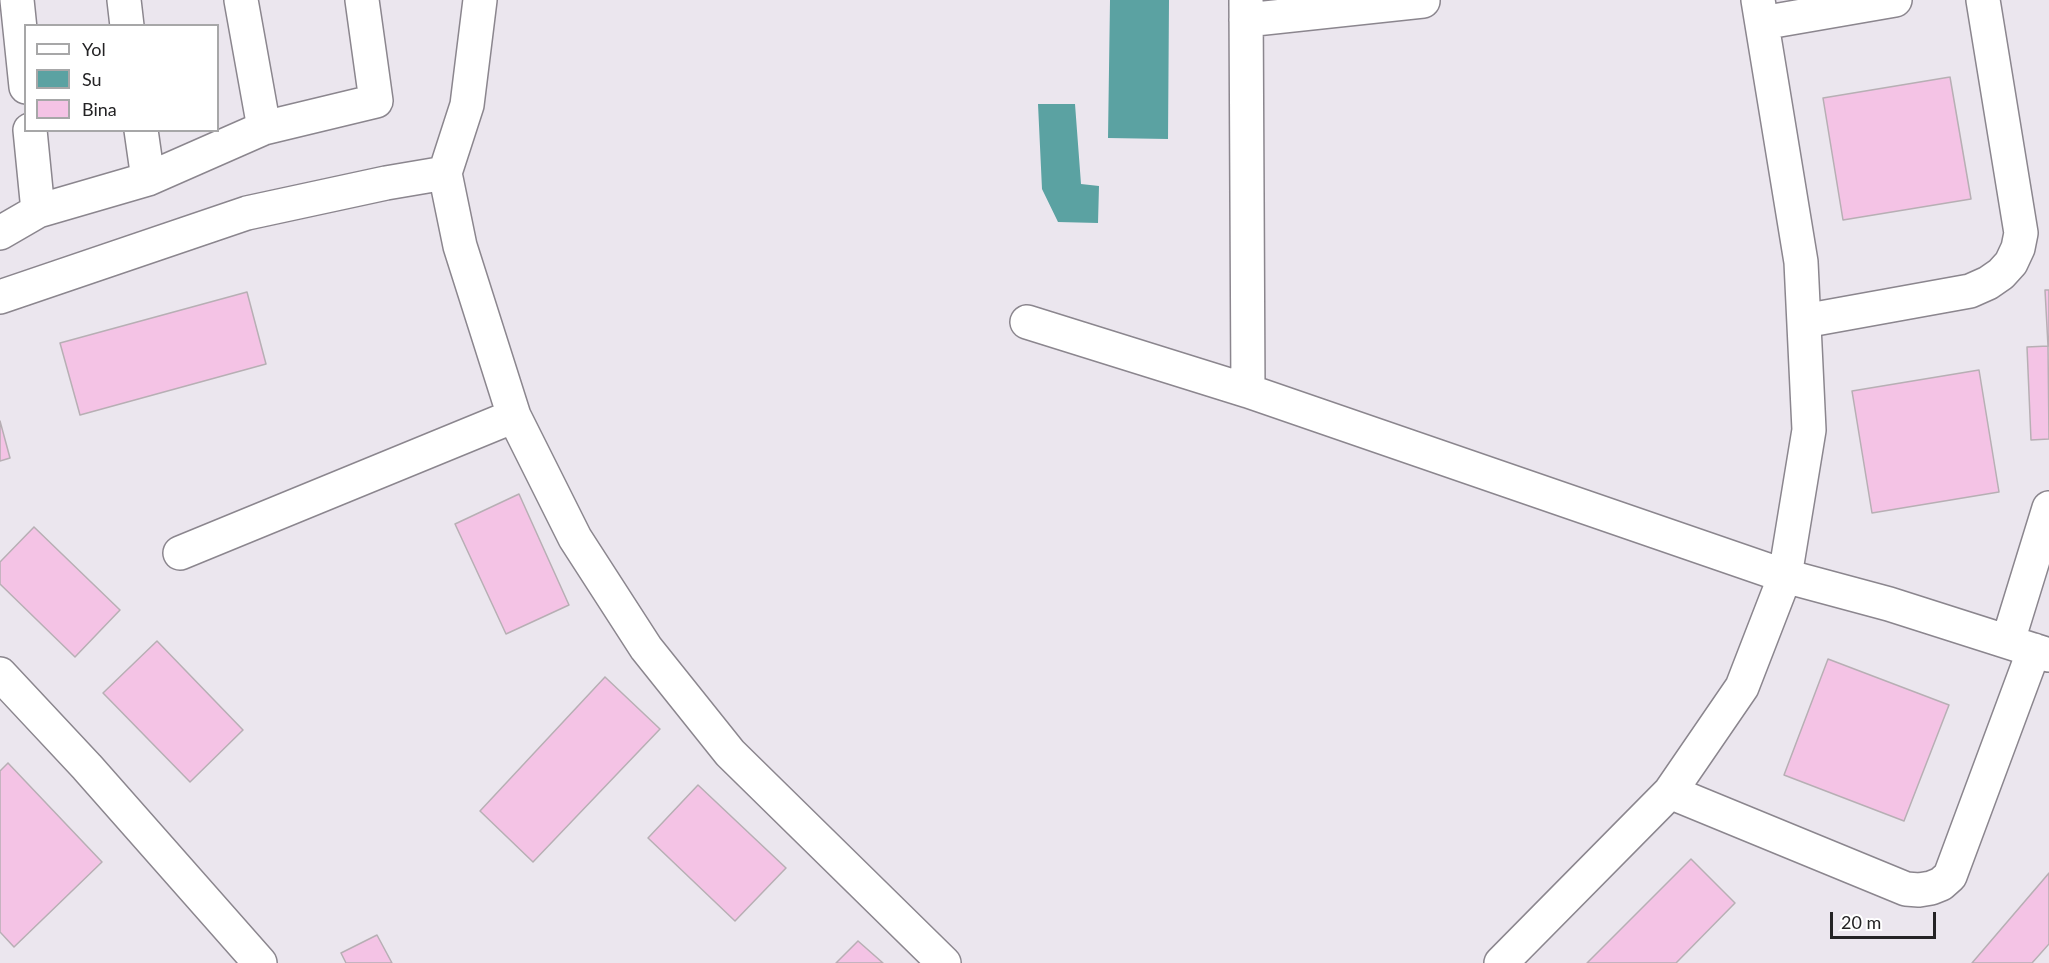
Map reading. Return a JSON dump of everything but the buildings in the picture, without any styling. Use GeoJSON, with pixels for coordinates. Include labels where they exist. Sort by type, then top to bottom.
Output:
{"type":"FeatureCollection","features":[{"type":"Feature","properties":{"kind":"street"},"geometry":{"type":"LineString","coordinates":[[16,0],[24,70]]}},
{"type":"Feature","properties":{"kind":"street"},"geometry":{"type":"LineString","coordinates":[[124,0],[128,24]]}},
{"type":"Feature","properties":{"kind":"street"},"geometry":{"type":"LineString","coordinates":[[241,0],[264,128]]}},
{"type":"Feature","properties":{"kind":"street"},"geometry":{"type":"LineString","coordinates":[[0,233],[38,212],[148,179],[264,128],[376,101],[362,0]]}},
{"type":"Feature","properties":{"kind":"street"},"geometry":{"type":"LineString","coordinates":[[480,0],[467,105],[445,173],[460,246],[514,416],[575,538],[646,648],[730,753],[944,963]]}},
{"type":"Feature","properties":{"kind":"street"},"geometry":{"type":"LineString","coordinates":[[1501,963],[1670,792],[1742,687],[1785,576],[1809,430],[1802,262],[1760,12],[1895,0]]}},
{"type":"Feature","properties":{"kind":"street"},"geometry":{"type":"LineString","coordinates":[[1804,321],[1970,291],[2001,274],[2010,263],[2018,248],[2021,233],[1983,0]]}},
{"type":"Feature","properties":{"kind":"street"},"geometry":{"type":"LineString","coordinates":[[1248,391],[1246,10],[1423,1]]}},
{"type":"Feature","properties":{"kind":"street"},"geometry":{"type":"LineString","coordinates":[[30,132],[38,212]]}},
{"type":"Feature","properties":{"kind":"street"},"geometry":{"type":"LineString","coordinates":[[141,132],[148,179]]}},
{"type":"Feature","properties":{"kind":"street"},"geometry":{"type":"LineString","coordinates":[[0,297],[248,213],[386,183],[445,173]]}},
{"type":"Feature","properties":{"kind":"street"},"geometry":{"type":"LineString","coordinates":[[1027,322],[1248,391],[1785,576],[1890,604],[2030,649]]}},
{"type":"Feature","properties":{"kind":"street"},"geometry":{"type":"LineString","coordinates":[[180,553],[514,416]]}},
{"type":"Feature","properties":{"kind":"street"},"geometry":{"type":"LineString","coordinates":[[1670,792],[1906,889],[1918,890],[1941,884],[1950,876],[2030,649],[2049,508]]}},
{"type":"Feature","properties":{"kind":"street"},"geometry":{"type":"LineString","coordinates":[[0,674],[87,767],[260,963]]}},
{"type":"Feature","properties":{"kind":"water"},"geometry":{"type":"Polygon","coordinates":[[[1110,0],[1169,0],[1168,139],[1108,138],[1110,0]]]}},
{"type":"Feature","properties":{"kind":"water"},"geometry":{"type":"Polygon","coordinates":[[[1038,104],[1075,104],[1081,184],[1099,186],[1098,223],[1058,222],[1042,189],[1038,104]]]}}]}
